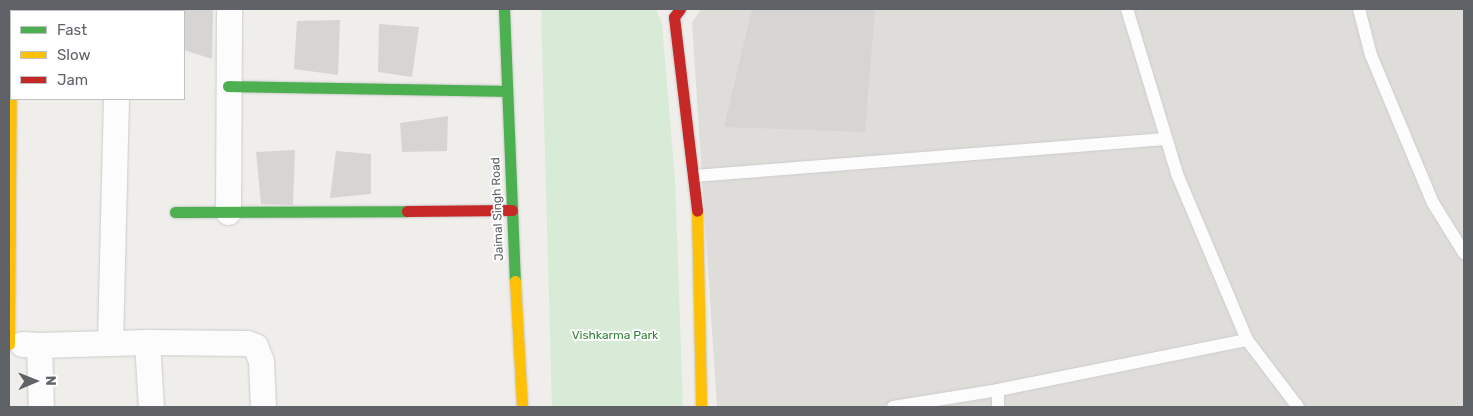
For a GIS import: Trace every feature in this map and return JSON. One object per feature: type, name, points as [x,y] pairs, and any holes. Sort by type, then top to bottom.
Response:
[{"type":"street","points":[[228,212],[229,9]]},
{"type":"street","name":"Jaimal Singh Road","points":[[504,9],[522,407]]},
{"type":"street","points":[[675,12],[697,198],[701,407]]},
{"type":"street","points":[[228,86],[507,91]]},
{"type":"street","points":[[11,100],[9,344],[226,342],[255,346],[261,361],[263,407]]},
{"type":"street","points":[[110,342],[116,100]]},
{"type":"street","points":[[175,212],[512,210]]},
{"type":"street","points":[[147,342],[151,407]]},
{"type":"street","points":[[39,345],[41,407]]},
{"type":"lane","points":[[1127,9],[1177,174],[1247,340],[1298,407]]},
{"type":"lane","points":[[1359,9],[1372,55],[1433,203],[1464,253]]},
{"type":"lane","points":[[694,176],[1166,139]]},
{"type":"lane","points":[[893,407],[998,390],[1247,340]]},
{"type":"lane","points":[[998,390],[998,407]]},
{"type":"shaded area","points":[[701,9],[1464,9],[1464,407],[717,407],[692,23]]},
{"type":"green space","name":"Vishkarma Park","points":[[541,9],[656,9],[662,24],[675,180],[683,407],[552,407]]},
{"type":"building","points":[[132,9],[163,9],[163,10]]},
{"type":"building","points":[[213,9],[212,59],[185,50],[185,10],[174,10]]},
{"type":"building","points":[[752,9],[875,9],[865,132],[724,127]]},
{"type":"building","points":[[340,20],[338,75],[294,69],[297,21]]},
{"type":"building","points":[[379,24],[419,27],[412,77],[378,72]]},
{"type":"building","points":[[448,116],[447,151],[402,152],[400,123]]},
{"type":"building","points":[[295,150],[293,205],[261,204],[256,152]]},
{"type":"building","points":[[336,151],[371,154],[371,194],[330,198]]},
{"type":"traffic: fast","points":[[504,9],[515,281]]},
{"type":"traffic: fast","points":[[228,86],[507,91]]},
{"type":"traffic: fast","points":[[175,212],[407,211]]},
{"type":"traffic: slow","points":[[9,344],[11,100]]},
{"type":"traffic: slow","points":[[697,211],[701,407]]},
{"type":"traffic: slow","points":[[515,281],[522,407]]},
{"type":"traffic: jam","points":[[680,9],[674,17],[697,211]]},
{"type":"traffic: jam","points":[[407,211],[512,210]]}]
